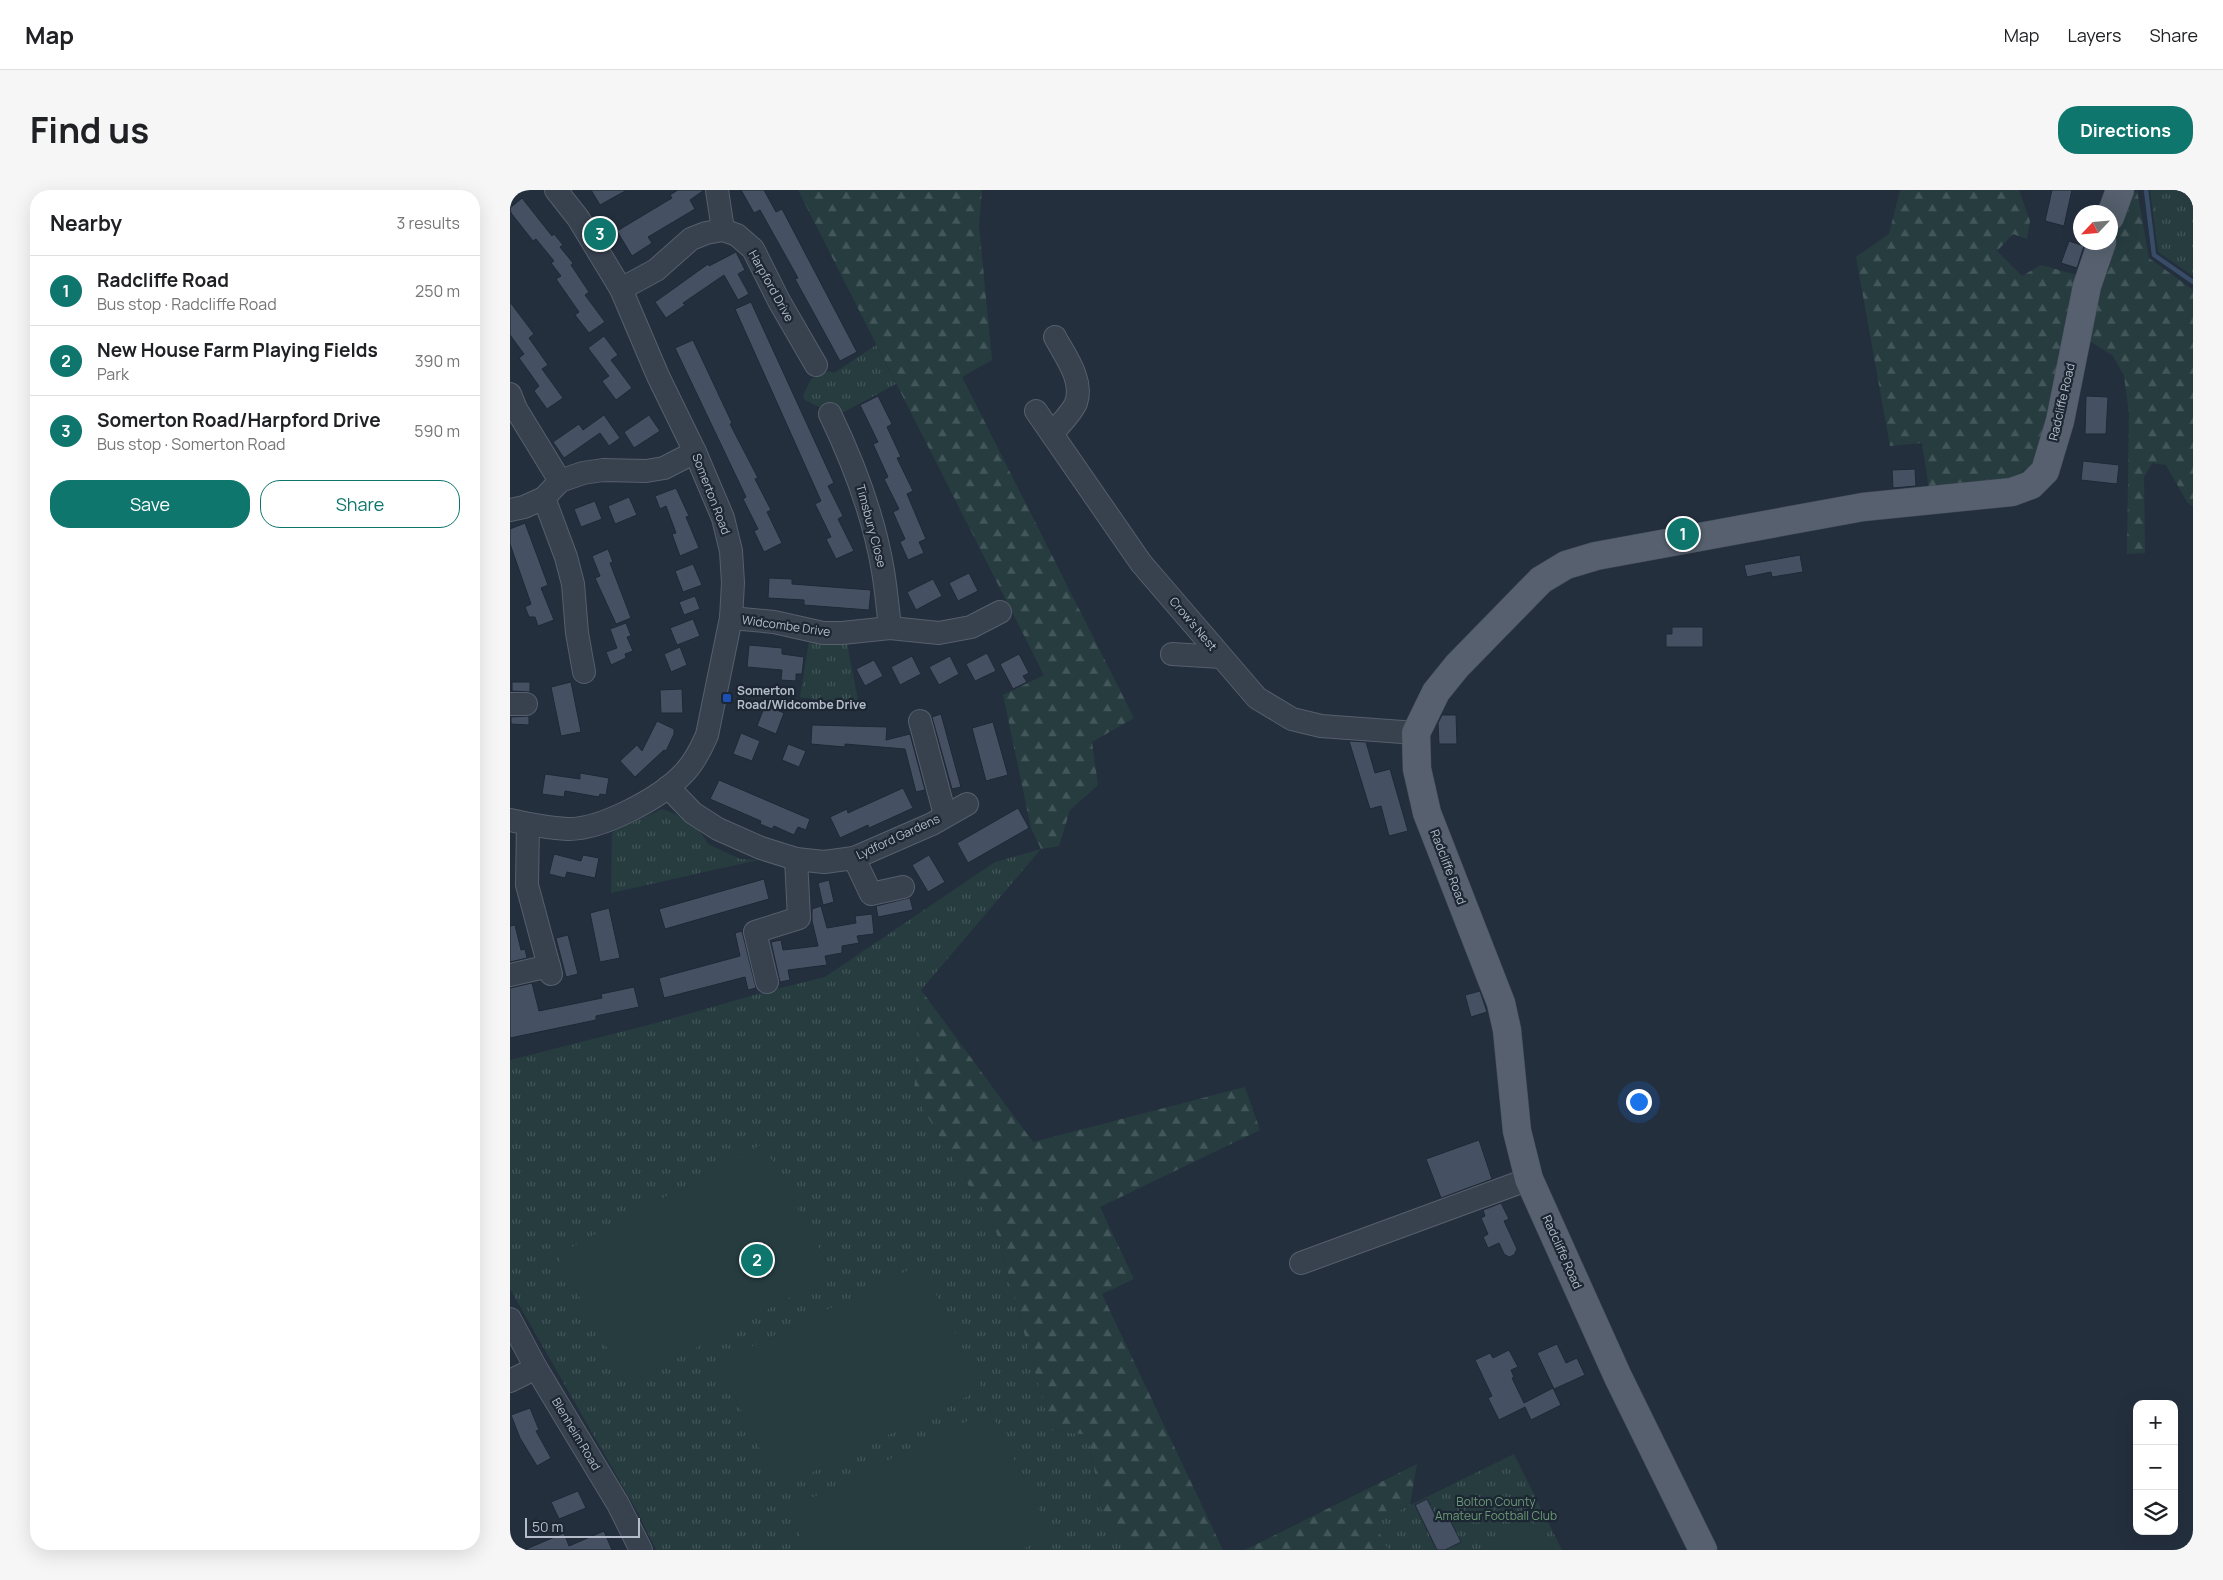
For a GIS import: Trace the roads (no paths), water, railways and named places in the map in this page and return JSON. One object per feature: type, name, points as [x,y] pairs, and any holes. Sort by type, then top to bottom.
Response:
[{"type":"main road","points":[[2114,205],[2120,190]]},
{"type":"main road","name":"Radcliffe Road","points":[[1703,1550],[1618,1377],[1529,1179],[1517,1131],[1507,1030],[1501,1003],[1426,813],[1417,769],[1416,734],[1436,692],[1457,666],[1540,580],[1566,565],[1596,556],[1863,507],[2012,492],[2031,485],[2045,471],[2059,423],[2087,286],[2099,250]]},
{"type":"street","name":"Somerton Road","points":[[510,975],[550,970],[523,893],[519,822],[568,829],[595,824],[640,804],[668,787],[691,765],[707,735],[732,618],[733,583],[731,550],[723,518],[695,452],[658,376],[621,289],[578,218],[556,190]]},
{"type":"street","points":[[621,289],[656,270],[691,239],[706,233],[723,230],[717,190]]},
{"type":"street","name":"Harpford Drive","points":[[723,230],[737,235],[753,250],[807,359]]},
{"type":"street","points":[[1052,434],[1076,403],[1078,391],[1076,378],[1055,337]]},
{"type":"street","points":[[510,394],[516,409],[560,481]]},
{"type":"street","name":"Crow's Nest","points":[[1036,411],[1141,563],[1256,698],[1292,719],[1321,726],[1416,734]]},
{"type":"street","name":"Timsbury Close","points":[[839,422],[862,489],[875,535],[883,570],[890,628]]},
{"type":"street","points":[[510,510],[524,507],[544,498],[560,481],[583,473],[603,470],[646,471],[664,468],[695,452]]},
{"type":"street","points":[[544,498],[566,557],[583,621],[584,672]]},
{"type":"street","name":"Widcombe Drive","points":[[732,618],[774,622],[823,633],[890,628],[939,633],[994,621]]},
{"type":"street","points":[[1186,661],[1222,657]]},
{"type":"street","points":[[920,721],[945,815]]},
{"type":"street","name":"Lydford Gardens","points":[[668,787],[693,813],[718,829],[761,848],[796,860],[824,862],[854,858],[932,824],[967,804]]},
{"type":"street","points":[[854,858],[871,894],[903,887]]},
{"type":"street","points":[[767,982],[755,932],[799,918],[796,860]]},
{"type":"street","points":[[1301,1263],[1529,1179]]},
{"type":"street","name":"Blenheim Road","points":[[510,1319],[536,1368],[618,1504],[641,1550]]},
{"type":"street","points":[[510,1381],[536,1368]]},
{"type":"waterway","points":[[2146,190],[2154,255],[2193,282]]},
{"type":"place","name":"Somerton Road/Harpford Drive","points":[[600,234]]},
{"type":"place","name":"Radcliffe Road","points":[[1683,534]]},
{"type":"place","name":"Somerton Road/Widcombe Drive","points":[[727,698]]},
{"type":"place","name":"New House Farm Playing Fields","points":[[757,1260]]},
{"type":"park label","name":"Bolton County Amateur Football Club","points":[[1496,1509]]}]
